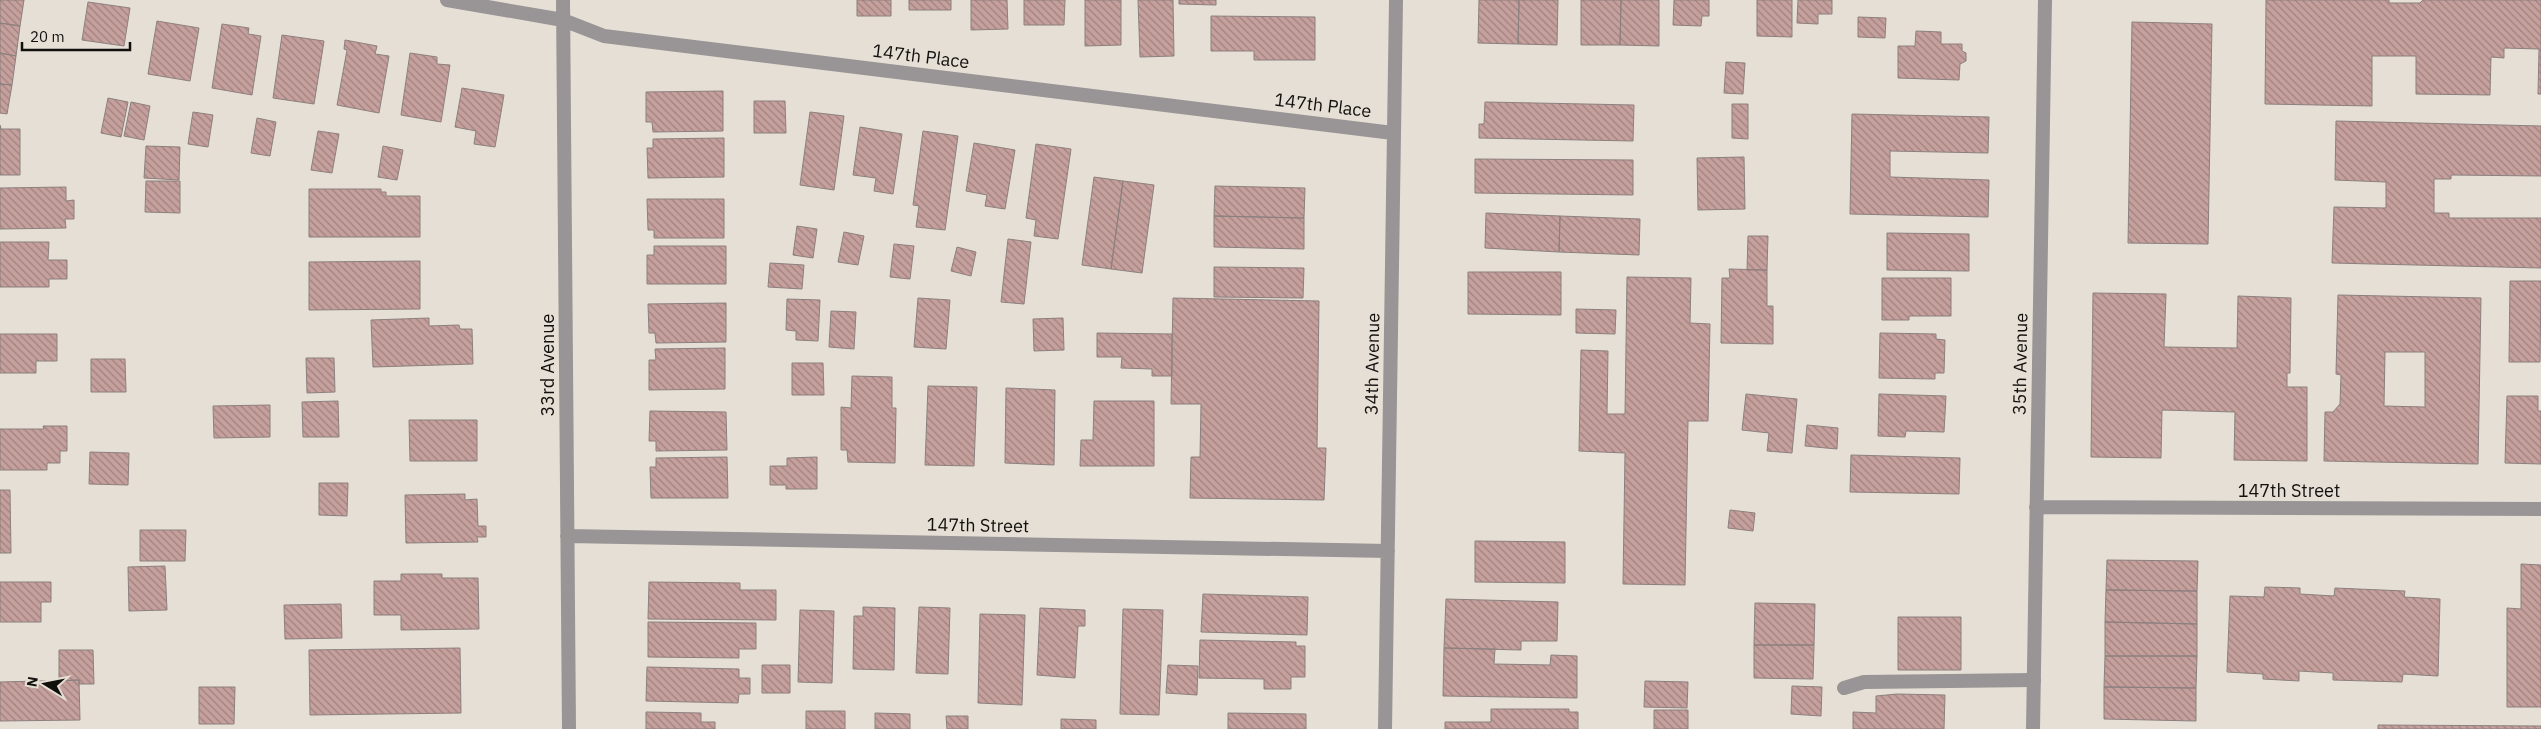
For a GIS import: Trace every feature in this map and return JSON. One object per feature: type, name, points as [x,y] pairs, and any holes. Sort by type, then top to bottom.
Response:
[{"type":"street","name":"147th Place","points":[[447,0],[564,20],[604,36],[1393,133]]},
{"type":"street","name":"33rd Avenue","points":[[563,0],[569,729]]},
{"type":"street","name":"34th Avenue","points":[[1385,729],[1396,0]]},
{"type":"street","name":"35th Avenue","points":[[2033,729],[2045,0]]},
{"type":"street","name":"147th Street","points":[[2036,507],[2541,509]]},
{"type":"street","name":"147th Street","points":[[567,536],[1388,551]]},
{"type":"street","points":[[1844,688],[1864,682],[2034,680]]},
{"type":"building","points":[[0,0],[24,0],[20,26],[0,23]]},
{"type":"building","points":[[857,0],[891,0],[891,16],[857,16]]},
{"type":"building","points":[[909,0],[951,0],[951,10],[909,10]]},
{"type":"building","points":[[971,0],[1007,0],[1008,29],[971,30]]},
{"type":"building","points":[[1024,0],[1065,0],[1064,25],[1024,25]]},
{"type":"building","points":[[1085,0],[1121,0],[1121,45],[1085,46]]},
{"type":"building","points":[[1138,0],[1173,0],[1174,56],[1140,57]]},
{"type":"building","points":[[1179,0],[1216,0],[1216,5],[1179,4]]},
{"type":"building","points":[[1479,0],[1519,0],[1518,44],[1478,43]]},
{"type":"building","points":[[1519,0],[1558,0],[1557,45],[1518,44]]},
{"type":"building","points":[[1581,0],[1621,0],[1620,45],[1581,45]]},
{"type":"building","points":[[1621,0],[1659,0],[1659,46],[1620,45]]},
{"type":"building","points":[[1674,0],[1709,0],[1709,16],[1702,16],[1701,26],[1673,25]]},
{"type":"building","points":[[1757,0],[1792,0],[1792,37],[1757,36]]},
{"type":"building","points":[[1798,0],[1832,0],[1832,14],[1818,14],[1818,24],[1797,23]]},
{"type":"building","points":[[2266,0],[2389,0],[2389,3],[2420,3],[2423,0],[2541,0],[2541,94],[2538,94],[2539,49],[2504,48],[2504,58],[2491,57],[2490,95],[2416,94],[2416,56],[2372,56],[2372,106],[2265,104]]},
{"type":"building","points":[[88,2],[130,8],[124,46],[82,40]]},
{"type":"building","points":[[1211,16],[1315,17],[1315,60],[1254,60],[1254,51],[1211,51]]},
{"type":"building","points":[[1858,17],[1886,18],[1885,38],[1858,37]]},
{"type":"building","points":[[157,21],[199,28],[190,81],[148,74]]},
{"type":"building","points":[[2132,22],[2212,24],[2208,244],[2128,243]]},
{"type":"building","points":[[0,23],[20,26],[16,56],[0,53]]},
{"type":"building","points":[[222,24],[249,28],[248,34],[261,36],[252,95],[212,88]]},
{"type":"building","points":[[1916,31],[1941,32],[1941,44],[1962,44],[1962,51],[1966,53],[1966,61],[1960,64],[1959,80],[1898,78],[1898,46],[1915,46]]},
{"type":"building","points":[[282,35],[324,41],[314,104],[273,98]]},
{"type":"building","points":[[345,40],[377,46],[375,54],[389,56],[379,113],[337,105],[347,50],[344,49]]},
{"type":"building","points":[[0,53],[16,56],[12,85],[0,84]]},
{"type":"building","points":[[410,53],[437,57],[437,64],[450,65],[441,122],[401,115]]},
{"type":"building","points":[[1726,62],[1745,63],[1743,94],[1724,93]]},
{"type":"building","points":[[0,84],[12,85],[7,114],[0,113]]},
{"type":"building","points":[[462,88],[504,95],[495,147],[474,144],[476,131],[455,127]]},
{"type":"building","points":[[723,91],[723,131],[653,132],[652,122],[646,122],[646,92]]},
{"type":"building","points":[[108,98],[128,102],[121,137],[101,133]]},
{"type":"building","points":[[754,101],[785,101],[786,133],[754,133]]},
{"type":"building","points":[[131,102],[150,106],[144,140],[124,136]]},
{"type":"building","points":[[1485,102],[1634,105],[1633,141],[1479,138],[1479,124],[1484,124]]},
{"type":"building","points":[[1732,104],[1748,104],[1748,139],[1732,138]]},
{"type":"building","points":[[193,112],[213,115],[208,147],[188,144]]},
{"type":"building","points":[[810,112],[844,116],[834,190],[800,185]]},
{"type":"building","points":[[1852,114],[1989,117],[1988,153],[1890,151],[1890,177],[1989,180],[1988,217],[1850,214]]},
{"type":"building","points":[[257,118],[276,122],[270,156],[251,153]]},
{"type":"building","points":[[2336,121],[2541,126],[2541,176],[2451,175],[2451,179],[2434,179],[2434,213],[2449,213],[2449,218],[2541,218],[2541,268],[2332,263],[2334,207],[2386,208],[2386,182],[2335,180]]},
{"type":"building","points":[[0,125],[1,129],[20,129],[20,175],[0,175]]},
{"type":"building","points":[[860,127],[902,134],[893,194],[874,191],[876,178],[853,175]]},
{"type":"building","points":[[318,131],[339,134],[332,173],[311,170]]},
{"type":"building","points":[[923,131],[958,136],[945,230],[916,227],[919,206],[913,205]]},
{"type":"building","points":[[724,138],[724,177],[648,178],[647,148],[653,148],[653,139]]},
{"type":"building","points":[[974,143],[1015,150],[1005,209],[985,206],[987,195],[966,191]]},
{"type":"building","points":[[1036,144],[1071,149],[1058,239],[1034,236],[1036,220],[1026,218]]},
{"type":"building","points":[[146,146],[180,147],[179,180],[144,178]]},
{"type":"building","points":[[383,146],[403,150],[397,180],[378,177]]},
{"type":"building","points":[[1744,157],[1745,209],[1698,210],[1697,158]]},
{"type":"building","points":[[1475,159],[1633,160],[1633,195],[1475,193]]},
{"type":"building","points":[[1094,177],[1123,181],[1111,269],[1082,265]]},
{"type":"building","points":[[146,181],[180,181],[180,213],[145,212]]},
{"type":"building","points":[[1123,181],[1154,185],[1142,273],[1111,269]]},
{"type":"building","points":[[1215,186],[1305,188],[1304,218],[1214,216]]},
{"type":"building","points":[[66,187],[66,201],[74,200],[74,219],[65,219],[66,228],[0,229],[0,188]]},
{"type":"building","points":[[309,189],[381,189],[381,192],[386,192],[386,196],[420,196],[420,237],[309,237]]},
{"type":"building","points":[[647,199],[724,199],[724,238],[654,238],[654,230],[648,230]]},
{"type":"building","points":[[1486,213],[1560,216],[1559,252],[1485,248]]},
{"type":"building","points":[[1214,216],[1304,218],[1304,249],[1214,247]]},
{"type":"building","points":[[1560,216],[1640,219],[1639,255],[1559,252]]},
{"type":"building","points":[[797,226],[817,229],[813,258],[793,255]]},
{"type":"building","points":[[844,232],[864,236],[858,265],[838,262]]},
{"type":"building","points":[[1887,233],[1969,234],[1969,271],[1887,270]]},
{"type":"building","points":[[1748,236],[1768,236],[1767,270],[1747,270]]},
{"type":"building","points":[[1008,239],[1031,242],[1024,304],[1001,302]]},
{"type":"building","points":[[0,242],[49,242],[48,260],[67,260],[67,279],[49,279],[49,287],[0,287]]},
{"type":"building","points":[[894,244],[914,246],[910,279],[890,277]]},
{"type":"building","points":[[654,246],[726,246],[726,284],[647,284],[647,255],[654,255]]},
{"type":"building","points":[[957,247],[976,252],[971,276],[951,271]]},
{"type":"building","points":[[420,261],[420,309],[309,310],[309,262]]},
{"type":"building","points":[[770,263],[804,265],[802,289],[768,287]]},
{"type":"building","points":[[1214,267],[1304,268],[1303,298],[1214,297]]},
{"type":"building","points":[[1729,269],[1767,270],[1767,306],[1773,306],[1773,344],[1721,343],[1722,278],[1730,278]]},
{"type":"building","points":[[1468,272],[1561,272],[1561,315],[1468,314]]},
{"type":"building","points":[[1627,277],[1691,278],[1690,323],[1710,324],[1708,421],[1688,421],[1685,585],[1623,584],[1625,453],[1579,451],[1581,350],[1608,351],[1607,414],[1625,414]]},
{"type":"building","points":[[1882,278],[1951,278],[1951,316],[1909,316],[1909,320],[1882,320]]},
{"type":"building","points":[[2510,281],[2541,281],[2540,362],[2509,362]]},
{"type":"building","points":[[2093,293],[2166,294],[2164,347],[2237,348],[2238,296],[2291,298],[2290,373],[2287,373],[2287,387],[2307,387],[2307,461],[2234,460],[2235,412],[2162,410],[2161,458],[2091,457]]},
{"type":"building","points":[[2338,295],[2481,298],[2478,464],[2324,461],[2325,412],[2333,412],[2340,404],[2341,375],[2336,374]],"holes":[[[2385,352],[2425,352],[2425,407],[2384,406]]]},
{"type":"building","points":[[918,298],[950,300],[946,349],[914,347]]},
{"type":"building","points":[[1173,298],[1319,301],[1317,448],[1326,448],[1324,500],[1190,498],[1191,457],[1200,457],[1201,404],[1171,404]]},
{"type":"building","points":[[787,299],[820,300],[818,341],[796,340],[796,331],[786,330]]},
{"type":"building","points":[[726,303],[726,342],[656,343],[655,333],[649,333],[648,304]]},
{"type":"building","points":[[1576,309],[1616,310],[1615,334],[1576,333]]},
{"type":"building","points":[[831,311],[856,312],[854,349],[829,347]]},
{"type":"building","points":[[429,318],[429,326],[459,325],[460,329],[472,329],[473,364],[373,367],[371,320]]},
{"type":"building","points":[[1063,318],[1064,350],[1034,351],[1033,319]]},
{"type":"building","points":[[1097,333],[1172,334],[1172,376],[1152,376],[1152,369],[1121,368],[1122,357],[1097,357]]},
{"type":"building","points":[[1880,333],[1936,334],[1936,339],[1945,340],[1944,373],[1935,373],[1935,379],[1879,378]]},
{"type":"building","points":[[0,334],[57,334],[57,361],[36,361],[36,373],[0,373]]},
{"type":"building","points":[[725,348],[725,389],[649,390],[649,360],[656,360],[655,349]]},
{"type":"building","points":[[306,358],[334,358],[335,392],[307,393]]},
{"type":"building","points":[[91,359],[125,359],[126,392],[91,392]]},
{"type":"building","points":[[792,363],[823,363],[824,395],[792,395]]},
{"type":"building","points":[[852,376],[892,377],[892,408],[896,408],[895,463],[848,462],[847,450],[841,450],[841,407],[851,408]]},
{"type":"building","points":[[928,386],[977,387],[974,466],[925,465]]},
{"type":"building","points":[[1006,388],[1055,390],[1054,465],[1005,463]]},
{"type":"building","points":[[1746,394],[1797,399],[1792,453],[1767,451],[1769,433],[1742,430]]},
{"type":"building","points":[[1879,394],[1946,396],[1944,432],[1906,431],[1905,437],[1878,436]]},
{"type":"building","points":[[2507,396],[2538,396],[2538,411],[2541,411],[2541,464],[2505,463]]},
{"type":"building","points":[[338,401],[339,437],[303,437],[302,402]]},
{"type":"building","points":[[1094,401],[1154,401],[1154,466],[1080,466],[1081,440],[1093,440]]},
{"type":"building","points":[[270,405],[270,437],[214,438],[213,406]]},
{"type":"building","points":[[650,411],[726,412],[727,450],[656,451],[656,441],[649,441]]},
{"type":"building","points":[[409,420],[477,420],[477,461],[410,461]]},
{"type":"building","points":[[1807,425],[1838,428],[1837,449],[1805,446]]},
{"type":"building","points":[[43,426],[67,426],[67,451],[60,451],[60,463],[47,463],[47,470],[0,470],[0,429],[44,429]]},
{"type":"building","points":[[90,452],[129,453],[128,485],[89,484]]},
{"type":"building","points":[[1851,455],[1960,458],[1959,494],[1850,492]]},
{"type":"building","points":[[727,457],[728,498],[651,498],[650,467],[656,467],[656,458]]},
{"type":"building","points":[[817,457],[817,489],[786,489],[786,485],[770,485],[770,466],[787,466],[787,458]]},
{"type":"building","points":[[319,483],[348,483],[347,516],[319,515]]},
{"type":"building","points":[[0,490],[10,490],[11,553],[0,553]]},
{"type":"building","points":[[465,494],[465,500],[477,499],[478,526],[486,526],[486,537],[477,537],[478,542],[406,543],[405,495]]},
{"type":"building","points":[[1730,510],[1755,513],[1753,531],[1728,528]]},
{"type":"building","points":[[140,530],[186,530],[185,561],[140,561]]},
{"type":"building","points":[[1475,541],[1565,542],[1565,583],[1475,582]]},
{"type":"building","points":[[2107,560],[2198,561],[2197,591],[2106,590]]},
{"type":"building","points":[[2521,564],[2541,565],[2541,707],[2507,707],[2507,608],[2521,609]]},
{"type":"building","points":[[165,566],[167,610],[129,611],[128,567]]},
{"type":"building","points":[[401,574],[442,574],[442,578],[478,578],[479,629],[401,630],[401,615],[374,615],[374,581],[401,581]]},
{"type":"building","points":[[0,582],[51,582],[51,602],[41,602],[41,622],[0,622]]},
{"type":"building","points":[[649,582],[740,583],[740,590],[776,590],[776,620],[648,619]]},
{"type":"building","points":[[2265,587],[2300,588],[2300,594],[2334,596],[2335,588],[2405,591],[2404,597],[2440,599],[2438,676],[2403,674],[2402,682],[2333,680],[2333,673],[2299,671],[2299,681],[2263,679],[2263,674],[2227,672],[2230,596],[2264,597]]},
{"type":"building","points":[[2106,590],[2197,591],[2197,624],[2105,622]]},
{"type":"building","points":[[1203,594],[1308,597],[1307,635],[1201,632]]},
{"type":"building","points":[[1446,599],[1558,602],[1557,641],[1521,641],[1521,650],[1444,648]]},
{"type":"building","points":[[1755,603],[1815,604],[1814,645],[1754,645]]},
{"type":"building","points":[[341,604],[342,638],[285,639],[284,605]]},
{"type":"building","points":[[863,607],[895,608],[894,670],[853,669],[854,616],[863,616]]},
{"type":"building","points":[[919,607],[950,608],[948,674],[916,673]]},
{"type":"building","points":[[1040,608],[1085,610],[1085,626],[1078,626],[1075,678],[1037,675]]},
{"type":"building","points":[[1123,609],[1163,610],[1159,715],[1120,714]]},
{"type":"building","points":[[800,610],[834,611],[832,683],[798,682]]},
{"type":"building","points":[[980,614],[1025,615],[1022,705],[978,703]]},
{"type":"building","points":[[1898,617],[1961,617],[1961,670],[1898,670]]},
{"type":"building","points":[[648,622],[756,623],[756,649],[739,649],[739,658],[648,657]]},
{"type":"building","points":[[2105,622],[2197,624],[2197,656],[2105,656]]},
{"type":"building","points":[[1200,640],[1296,642],[1296,646],[1305,646],[1305,677],[1291,677],[1291,689],[1264,689],[1264,679],[1199,678]]},
{"type":"building","points":[[1754,645],[1814,645],[1813,679],[1754,678]]},
{"type":"building","points":[[460,648],[461,713],[310,715],[309,650]]},
{"type":"building","points":[[1444,648],[1495,649],[1494,664],[1550,665],[1551,655],[1577,656],[1577,698],[1443,696]]},
{"type":"building","points":[[59,650],[93,650],[94,684],[79,684],[79,680],[59,681]]},
{"type":"building","points":[[2105,656],[2197,656],[2196,688],[2104,687]]},
{"type":"building","points":[[762,665],[790,665],[790,693],[762,693]]},
{"type":"building","points":[[1168,665],[1198,666],[1197,695],[1166,693]]},
{"type":"building","points":[[647,667],[739,669],[739,678],[750,678],[750,694],[739,694],[738,703],[646,701]]},
{"type":"building","points":[[79,680],[80,720],[0,721],[0,682]]},
{"type":"building","points":[[1645,681],[1688,682],[1687,708],[1644,707]]},
{"type":"building","points":[[1792,686],[1822,687],[1821,716],[1791,714]]},
{"type":"building","points":[[199,687],[235,687],[234,724],[199,724]]},
{"type":"building","points":[[2104,687],[2196,688],[2196,721],[2104,719]]},
{"type":"building","points":[[1897,694],[1945,695],[1944,729],[1853,729],[1853,712],[1876,713],[1876,696]]},
{"type":"building","points":[[1491,709],[1569,709],[1569,712],[1578,712],[1578,729],[1445,729],[1445,722],[1491,722]]},
{"type":"building","points":[[1654,710],[1688,710],[1688,729],[1654,729]]},
{"type":"building","points":[[806,711],[845,711],[845,729],[806,729]]},
{"type":"building","points":[[646,712],[701,713],[701,722],[715,722],[715,729],[646,729]]},
{"type":"building","points":[[875,713],[910,714],[910,729],[875,729]]},
{"type":"building","points":[[1228,713],[1306,714],[1306,729],[1228,729]]},
{"type":"building","points":[[946,716],[968,716],[968,729],[947,729]]},
{"type":"building","points":[[1061,719],[1096,720],[1096,729],[1061,729]]},
{"type":"building","points":[[2378,725],[2541,726],[2541,729],[2378,729]]}]
